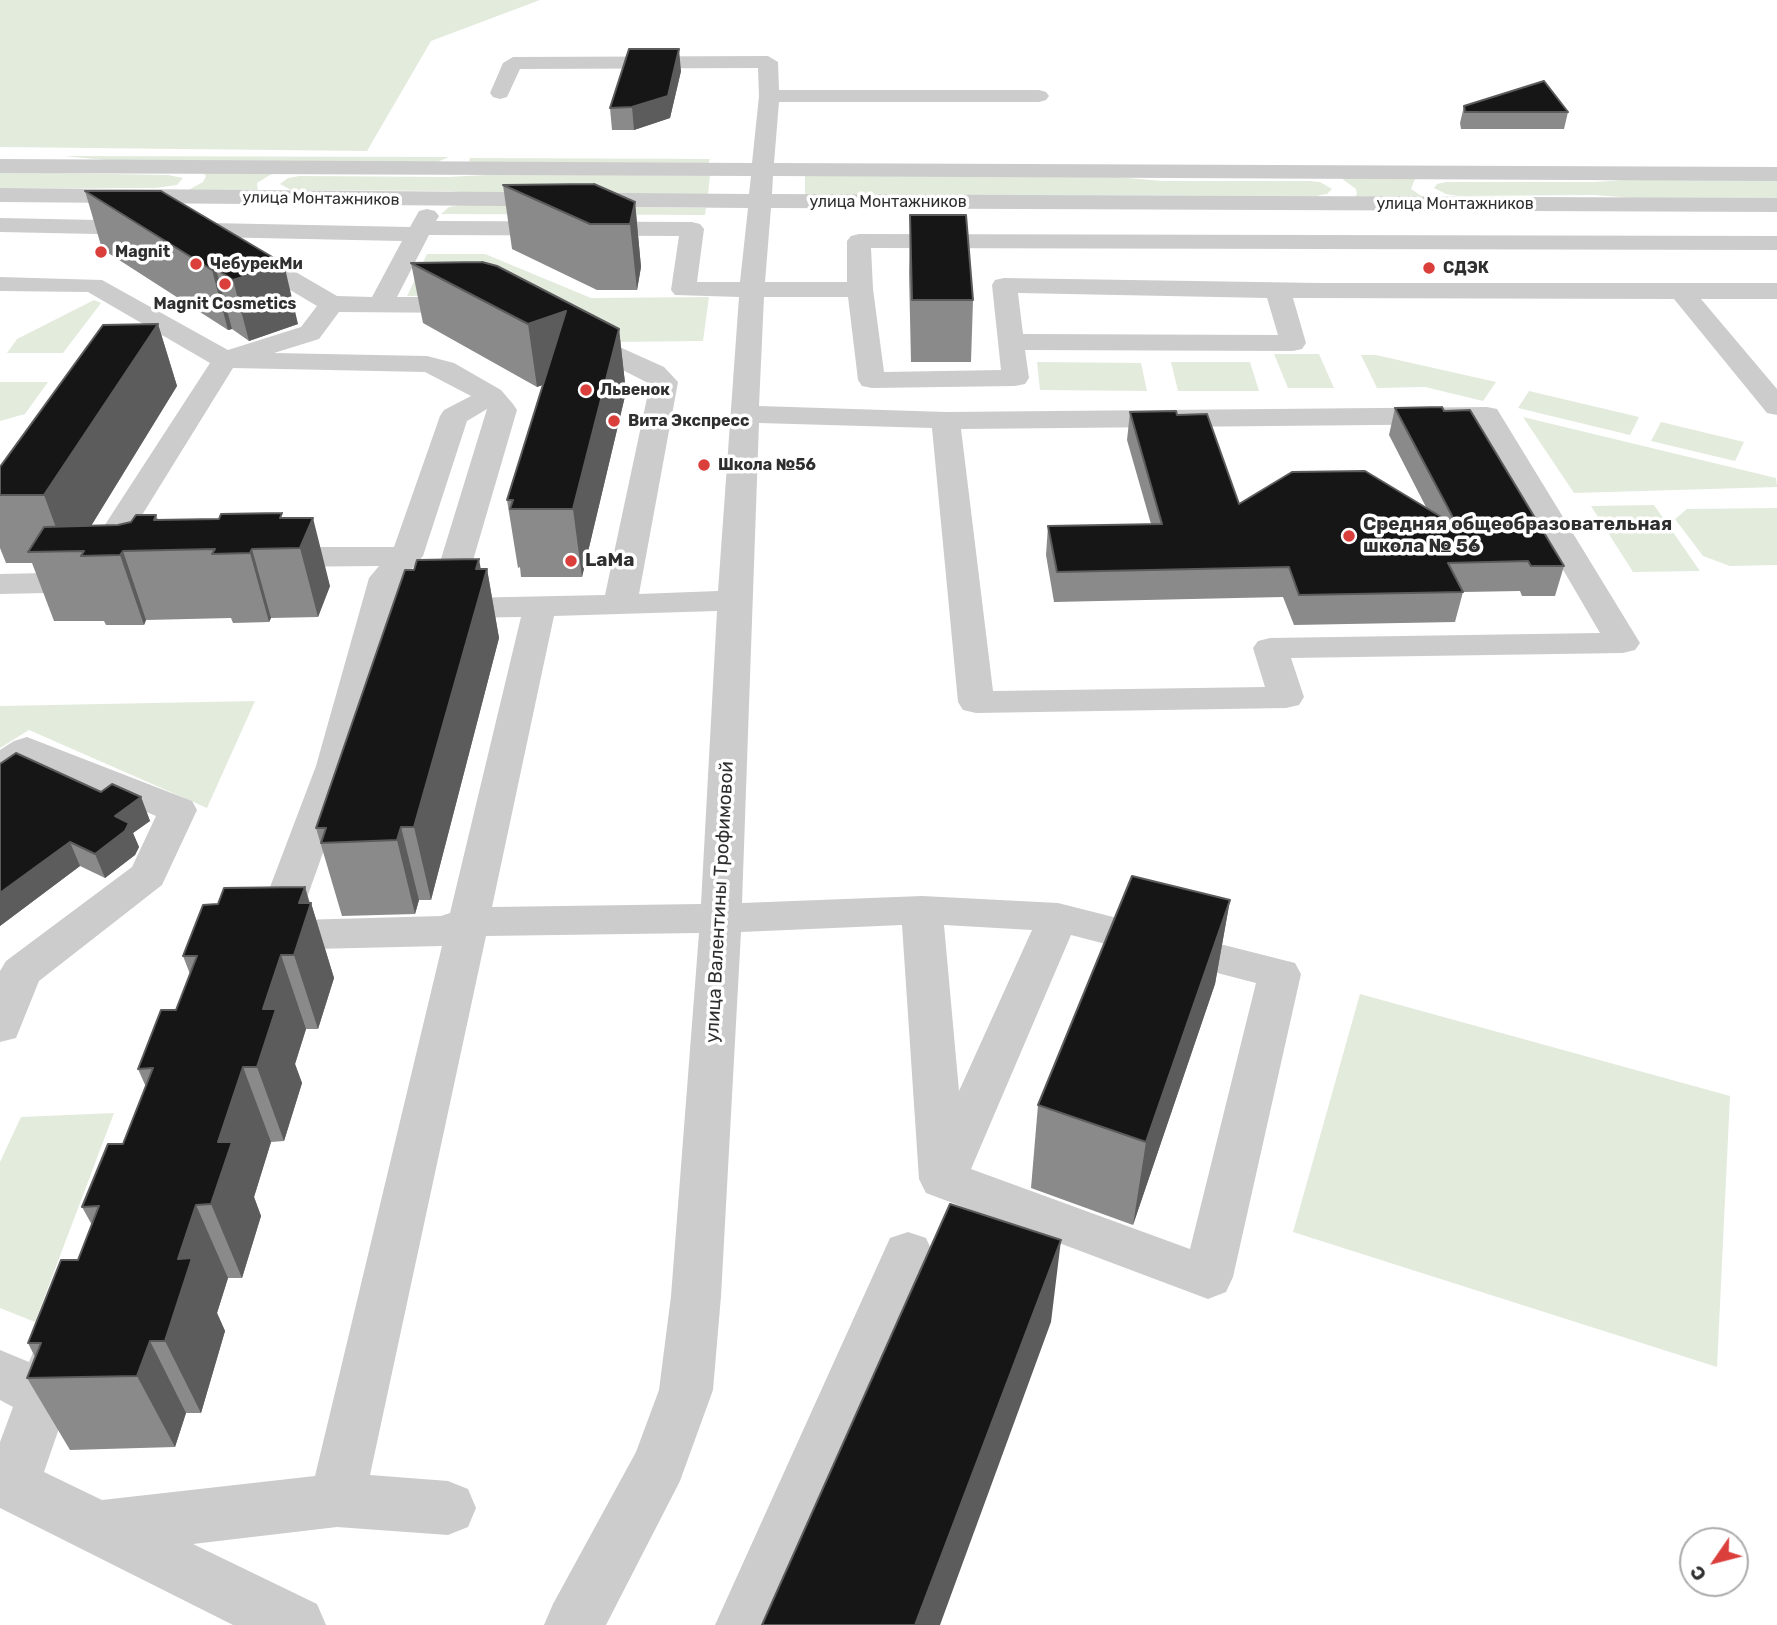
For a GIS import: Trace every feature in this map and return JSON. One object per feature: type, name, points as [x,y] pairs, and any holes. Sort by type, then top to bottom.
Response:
[{"type":"street","name":"улица Валентины Трофимовой","points":[[500,93],[513,63],[768,62],[769,96],[752,290],[734,600],[721,917],[696,1296],[685,1390],[660,1463],[574,1625]]},
{"type":"street","points":[[769,96],[1039,96]]},
{"type":"street","points":[[1361,148],[1378,173]]},
{"type":"street","name":"улица Монтажников","points":[[0,166],[439,169],[761,175],[1138,171],[1777,174]]},
{"type":"street","points":[[26,195],[76,191],[160,191],[181,187],[191,180],[191,177],[176,172],[77,170],[33,166]]},
{"type":"street","points":[[404,200],[357,192],[280,190],[272,184],[279,178],[301,173],[393,173],[439,169]]},
{"type":"street","points":[[1138,171],[1203,176],[1314,178],[1337,183],[1345,191],[1324,198],[1240,199],[1193,203]]},
{"type":"street","points":[[1593,174],[1546,178],[1445,179],[1434,180],[1426,187],[1428,191],[1446,198],[1569,199],[1616,205]]},
{"type":"street","name":"улица Монтажников","points":[[0,195],[434,200],[761,175],[1193,203],[1777,205]]},
{"type":"street","points":[[381,304],[434,200]]},
{"type":"street","points":[[0,225],[165,229]]},
{"type":"street","points":[[498,306],[332,304],[200,230],[692,229],[684,290],[860,289]]},
{"type":"street","points":[[1777,243],[859,241],[860,289],[872,380],[1015,378],[1004,285],[1278,291],[1777,291]]},
{"type":"street","points":[[1295,242],[1319,291]]},
{"type":"street","points":[[1619,242],[1777,407]]},
{"type":"street","points":[[0,284],[93,285],[119,316],[225,360],[427,364],[444,369],[491,396],[503,410],[443,607]]},
{"type":"street","points":[[1011,342],[1293,343],[1278,291]]},
{"type":"street","points":[[0,584],[140,569],[100,557],[225,360],[310,333],[332,304]]},
{"type":"street","points":[[548,323],[654,373],[664,382],[620,605]]},
{"type":"street","points":[[272,935],[335,766],[389,581],[454,416],[491,396]]},
{"type":"street","points":[[746,414],[946,421],[1486,415],[1623,643],[1270,648],[1286,697],[976,702],[946,421]]},
{"type":"street","points":[[244,568],[389,581],[443,607],[620,605],[734,600]]},
{"type":"street","points":[[337,1500],[540,606]]},
{"type":"street","points":[[0,767],[27,749],[178,810],[149,875],[21,972],[0,1026]]},
{"type":"street","points":[[222,939],[272,935],[444,931],[468,922],[922,910],[1058,917],[1280,974],[1208,1277],[943,1179]]},
{"type":"street","points":[[922,910],[943,1179]]},
{"type":"street","points":[[943,1179],[1058,917]]},
{"type":"street","points":[[745,1625],[908,1253]]},
{"type":"street","points":[[76,1307],[22,1385],[12,1485],[296,1625]]},
{"type":"street","points":[[100,1528],[337,1500],[448,1508]]},
{"type":"shaded area","points":[[0,0],[540,0],[431,41],[367,151],[0,147]]},
{"type":"shaded area","points":[[63,156],[449,157],[437,162],[117,161]]},
{"type":"shaded area","points":[[470,158],[710,159],[708,164],[476,163],[469,161]]},
{"type":"shaded area","points":[[0,172],[168,175],[183,178],[177,185],[155,188],[0,188]]},
{"type":"shaded area","points":[[202,172],[275,172],[257,183],[258,192],[185,192],[203,182],[206,176]]},
{"type":"shaded area","points":[[505,174],[710,175],[708,195],[498,195],[449,191],[291,190],[280,184],[288,178],[299,176],[448,177]]},
{"type":"shaded area","points":[[805,175],[1104,176],[1163,181],[1310,181],[1320,182],[1332,189],[1327,194],[1316,196],[805,195]]},
{"type":"shaded area","points":[[1341,178],[1415,179],[1411,189],[1426,199],[1353,199],[1357,194],[1356,189]]},
{"type":"shaded area","points":[[1651,178],[1777,180],[1777,201],[1660,200],[1594,195],[1458,196],[1434,188],[1437,184],[1446,182],[1595,182]]},
{"type":"shaded area","points":[[449,207],[706,208],[705,215],[441,214]]},
{"type":"shaded area","points":[[427,254],[485,254],[591,298],[709,297],[703,341],[613,342],[521,296],[407,296]]},
{"type":"shaded area","points":[[94,300],[101,303],[63,353],[7,353],[17,339]]},
{"type":"shaded area","points":[[1274,354],[1319,354],[1334,388],[1288,388]]},
{"type":"shaded area","points":[[1361,355],[1376,355],[1496,382],[1483,401],[1425,387],[1377,388]]},
{"type":"shaded area","points":[[1037,362],[1141,363],[1147,391],[1040,390]]},
{"type":"shaded area","points":[[1171,362],[1250,362],[1259,391],[1178,391]]},
{"type":"shaded area","points":[[0,382],[48,382],[25,414],[0,421]]},
{"type":"shaded area","points":[[1529,391],[1639,417],[1630,435],[1518,408]]},
{"type":"shaded area","points":[[1523,417],[1776,478],[1777,487],[1574,493]]},
{"type":"shaded area","points":[[1661,422],[1744,442],[1735,461],[1651,441]]},
{"type":"shaded area","points":[[1654,505],[1700,571],[1633,572],[1591,506]]},
{"type":"shaded area","points":[[1777,508],[1777,565],[1730,566],[1703,556],[1675,519],[1687,509]]},
{"type":"shaded area","points":[[255,701],[207,808],[29,730],[0,748],[0,706]]},
{"type":"shaded area","points":[[1360,994],[1730,1096],[1717,1367],[1293,1232]]},
{"type":"shaded area","points":[[114,1113],[35,1322],[0,1308],[0,1162],[21,1117]]},
{"type":"building","points":[[629,49],[679,49],[668,96],[632,107],[610,108]]},
{"type":"building","points":[[1544,81],[1568,112],[1465,112],[1464,106]]},
{"type":"building","points":[[594,184],[635,202],[630,224],[590,224],[503,185]]},
{"type":"building","points":[[85,191],[161,191],[284,264],[233,280],[216,269],[212,270]]},
{"type":"building","points":[[910,215],[966,215],[973,300],[912,300]]},
{"type":"building","points":[[482,262],[497,266],[619,329],[573,509],[510,509],[513,500],[507,500],[566,311],[528,324],[411,263]]},
{"type":"building","points":[[158,324],[44,495],[0,495],[0,467],[103,325]]},
{"type":"building","name":"Средняя общеобразовательная школа № 56","points":[[1442,407],[1444,411],[1470,410],[1564,566],[1531,566],[1528,561],[1448,563],[1463,592],[1299,595],[1289,567],[1057,572],[1048,526],[1162,524],[1130,412],[1176,411],[1177,415],[1207,414],[1239,504],[1292,472],[1365,471],[1458,527],[1395,408]]},
{"type":"building","points":[[282,513],[280,518],[313,518],[300,548],[252,549],[250,553],[212,554],[215,549],[123,551],[120,555],[81,556],[84,551],[28,552],[44,527],[118,525],[131,522],[136,515],[156,515],[154,520],[219,519],[221,514]]},
{"type":"building","points":[[479,559],[476,569],[487,569],[414,827],[401,827],[397,840],[321,843],[326,828],[316,828],[405,570],[414,570],[417,560]]},
{"type":"building","points":[[16,753],[101,792],[112,784],[141,797],[115,816],[129,823],[125,831],[95,854],[70,842],[0,893],[0,764]]},
{"type":"building","points":[[1132,876],[1230,900],[1146,1142],[1038,1105]]},
{"type":"building","points":[[305,887],[299,903],[311,903],[294,955],[281,955],[263,1009],[276,1009],[257,1067],[243,1067],[218,1142],[232,1142],[211,1204],[196,1205],[178,1259],[192,1258],[165,1341],[150,1341],[137,1376],[27,1378],[41,1343],[28,1343],[61,1260],[78,1260],[99,1206],[82,1207],[108,1144],[123,1144],[153,1068],[138,1069],[161,1010],[176,1010],[197,956],[183,956],[203,905],[218,904],[224,888]]},
{"type":"building","points":[[950,1204],[1061,1240],[915,1625],[762,1625]]},
{"type":"place","name":"Magnit","points":[[101,252]]},
{"type":"place","name":"ЧебурекМи","points":[[196,264]]},
{"type":"place","name":"СДЭК","points":[[1429,268]]},
{"type":"place","name":"Magnit Cosmetics","points":[[225,284]]},
{"type":"place","name":"Львенок","points":[[586,390]]},
{"type":"place","name":"Вита Экспресс","points":[[614,421]]},
{"type":"place","name":"Школа №56","points":[[704,465]]},
{"type":"place","name":"Средняя общеобразовательная школа № 56","points":[[1349,536]]},
{"type":"place","name":"LaMa","points":[[571,561]]}]
